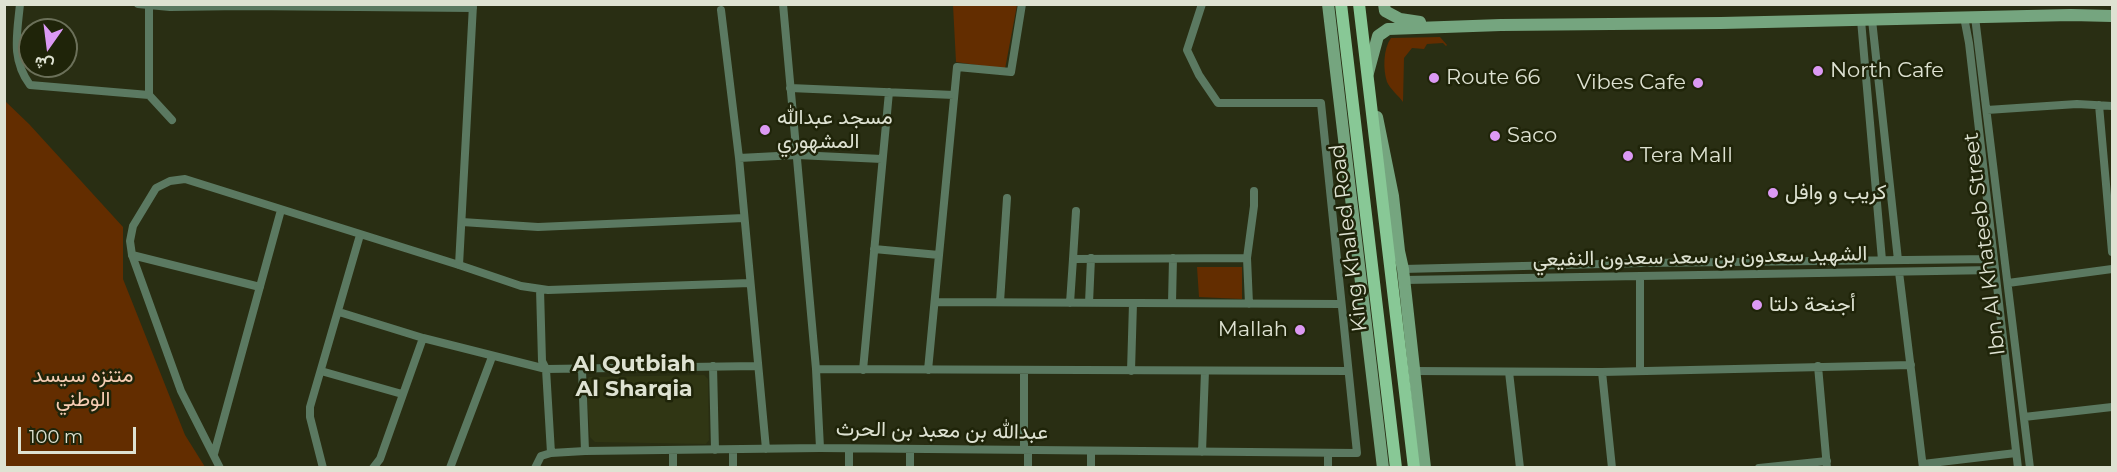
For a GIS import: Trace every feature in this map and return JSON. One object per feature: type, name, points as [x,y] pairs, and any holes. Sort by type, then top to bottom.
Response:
[{"type":"main road","points":[[1328,4],[1383,468]]},
{"type":"main road","name":"King Khaled Road","points":[[1341,4],[1396,468]]},
{"type":"main road","name":"King Khaled Road","points":[[1359,4],[1414,468]]},
{"type":"main road","points":[[1384,4],[1385,11],[1400,19],[1446,26]]},
{"type":"main road","points":[[1425,468],[1404,274],[1393,196],[1368,72],[1378,36],[1388,29],[1446,26],[2112,16]]},
{"type":"street","points":[[20,4],[17,57],[21,72],[30,85],[149,95],[172,120]]},
{"type":"street","points":[[138,4],[170,7],[473,6],[459,265]]},
{"type":"street","points":[[783,4],[816,369],[820,448]]},
{"type":"street","points":[[928,370],[957,67],[1011,72],[1022,4]]},
{"type":"street","points":[[816,369],[1348,371],[1321,103],[1218,103],[1199,75],[1187,50],[1202,4]]},
{"type":"street","points":[[149,5],[149,95]]},
{"type":"street","points":[[721,10],[739,158],[766,449]]},
{"type":"street","name":"Ibn Al Khateeb Street","points":[[1969,17],[1987,110],[2030,468]]},
{"type":"street","name":"Ibn Al Khateeb Street","points":[[1969,17],[1969,43],[2018,468]]},
{"type":"street","points":[[1866,20],[1898,260]]},
{"type":"street","points":[[1866,20],[1882,260]]},
{"type":"street","points":[[790,87],[954,95]]},
{"type":"street","points":[[863,370],[889,92]]},
{"type":"street","points":[[1987,110],[2078,104],[2112,105]]},
{"type":"street","points":[[2098,105],[2110,193],[2112,252]]},
{"type":"street","points":[[739,158],[796,155],[882,159]]},
{"type":"street","points":[[220,468],[181,391],[132,255],[130,241],[133,226],[156,188],[170,181],[184,180],[521,286],[540,289],[750,284]]},
{"type":"street","points":[[1249,304],[1247,258],[1254,191]]},
{"type":"street","points":[[1000,302],[1007,198]]},
{"type":"street","points":[[214,454],[281,210]]},
{"type":"street","points":[[1070,303],[1076,211]]},
{"type":"street","points":[[462,222],[538,227],[744,218]]},
{"type":"street","points":[[323,468],[310,417],[310,407],[360,235]]},
{"type":"street","points":[[874,249],[939,255]]},
{"type":"street","points":[[132,255],[260,287]]},
{"type":"street","points":[[1089,303],[1091,258]]},
{"type":"street","points":[[1172,303],[1173,258]]},
{"type":"street","points":[[1073,260],[1247,258]]},
{"type":"street","name":"الشهيد سعدون بن سعد سعدون النفيعي","points":[[1404,274],[1643,263],[1993,259]]},
{"type":"street","points":[[2008,283],[2112,269]]},
{"type":"street","name":"الشهيد سعدون بن سعد سعدون النفيعي","points":[[1404,274],[1640,276],[1995,270]]},
{"type":"street","points":[[1899,272],[1923,466],[2016,453]]},
{"type":"street","points":[[1640,276],[1640,371]]},
{"type":"street","points":[[535,468],[541,456],[550,453],[546,369],[542,361],[540,289]]},
{"type":"street","points":[[934,302],[1340,304]]},
{"type":"street","points":[[1131,371],[1133,303]]},
{"type":"street","points":[[339,312],[423,339],[546,369],[758,366]]},
{"type":"street","points":[[373,468],[380,459],[423,339]]},
{"type":"street","points":[[450,468],[492,357]]},
{"type":"street","points":[[1414,371],[1602,372],[1911,365]]},
{"type":"street","points":[[713,366],[715,450]]},
{"type":"street","points":[[1760,468],[1827,464],[1818,366]]},
{"type":"street","points":[[582,370],[585,451]]},
{"type":"street","points":[[1024,370],[1028,468]]},
{"type":"street","points":[[321,371],[402,394]]},
{"type":"street","points":[[1202,452],[1205,371]]},
{"type":"street","name":"عبدالله بن معبد بن الحرث","points":[[550,453],[820,448],[1357,453],[1348,371]]},
{"type":"street","points":[[1509,372],[1520,468]]},
{"type":"street","points":[[1602,372],[1612,468]]},
{"type":"street","points":[[2024,417],[2112,407]]},
{"type":"street","points":[[849,449],[849,468]]},
{"type":"street","points":[[910,449],[910,468]]},
{"type":"street","points":[[673,450],[673,468]]},
{"type":"street","points":[[733,450],[733,468]]},
{"type":"street","points":[[1091,451],[1091,468]]},
{"type":"street","points":[[1328,453],[1328,468]]},
{"type":"shaded area","points":[[704,375],[708,379],[709,440],[706,444],[595,442],[590,437],[586,381],[589,377]]},
{"type":"green space","points":[[953,5],[1017,5],[1005,69],[956,62]]},
{"type":"green space","points":[[1440,37],[1446,46],[1443,43],[1427,44],[1424,49],[1412,48],[1404,58],[1403,102],[1388,85],[1384,60],[1388,43],[1391,38]]},
{"type":"green space","name":"متنزه سيسد الوطني","points":[[5,101],[123,227],[123,279],[185,435],[205,467],[5,467]]},
{"type":"green space","points":[[1197,267],[1242,267],[1242,299],[1199,297]]},
{"type":"place","name":"North Cafe","points":[[1818,71]]},
{"type":"place","name":"Route 66","points":[[1434,78]]},
{"type":"place","name":"Vibes Cafe","points":[[1698,83]]},
{"type":"place","name":"مسجد عبدالله المشهوري","points":[[765,130]]},
{"type":"place","name":"Saco","points":[[1495,136]]},
{"type":"place","name":"Tera Mall","points":[[1628,156]]},
{"type":"place","name":"كريب و وافل","points":[[1773,193]]},
{"type":"place","name":"أجنحة دلتا","points":[[1757,305]]},
{"type":"place","name":"Mallah","points":[[1300,330]]},
{"type":"district","name":"Al Qutbiah Al Sharqia","points":[[634,378]]}]
